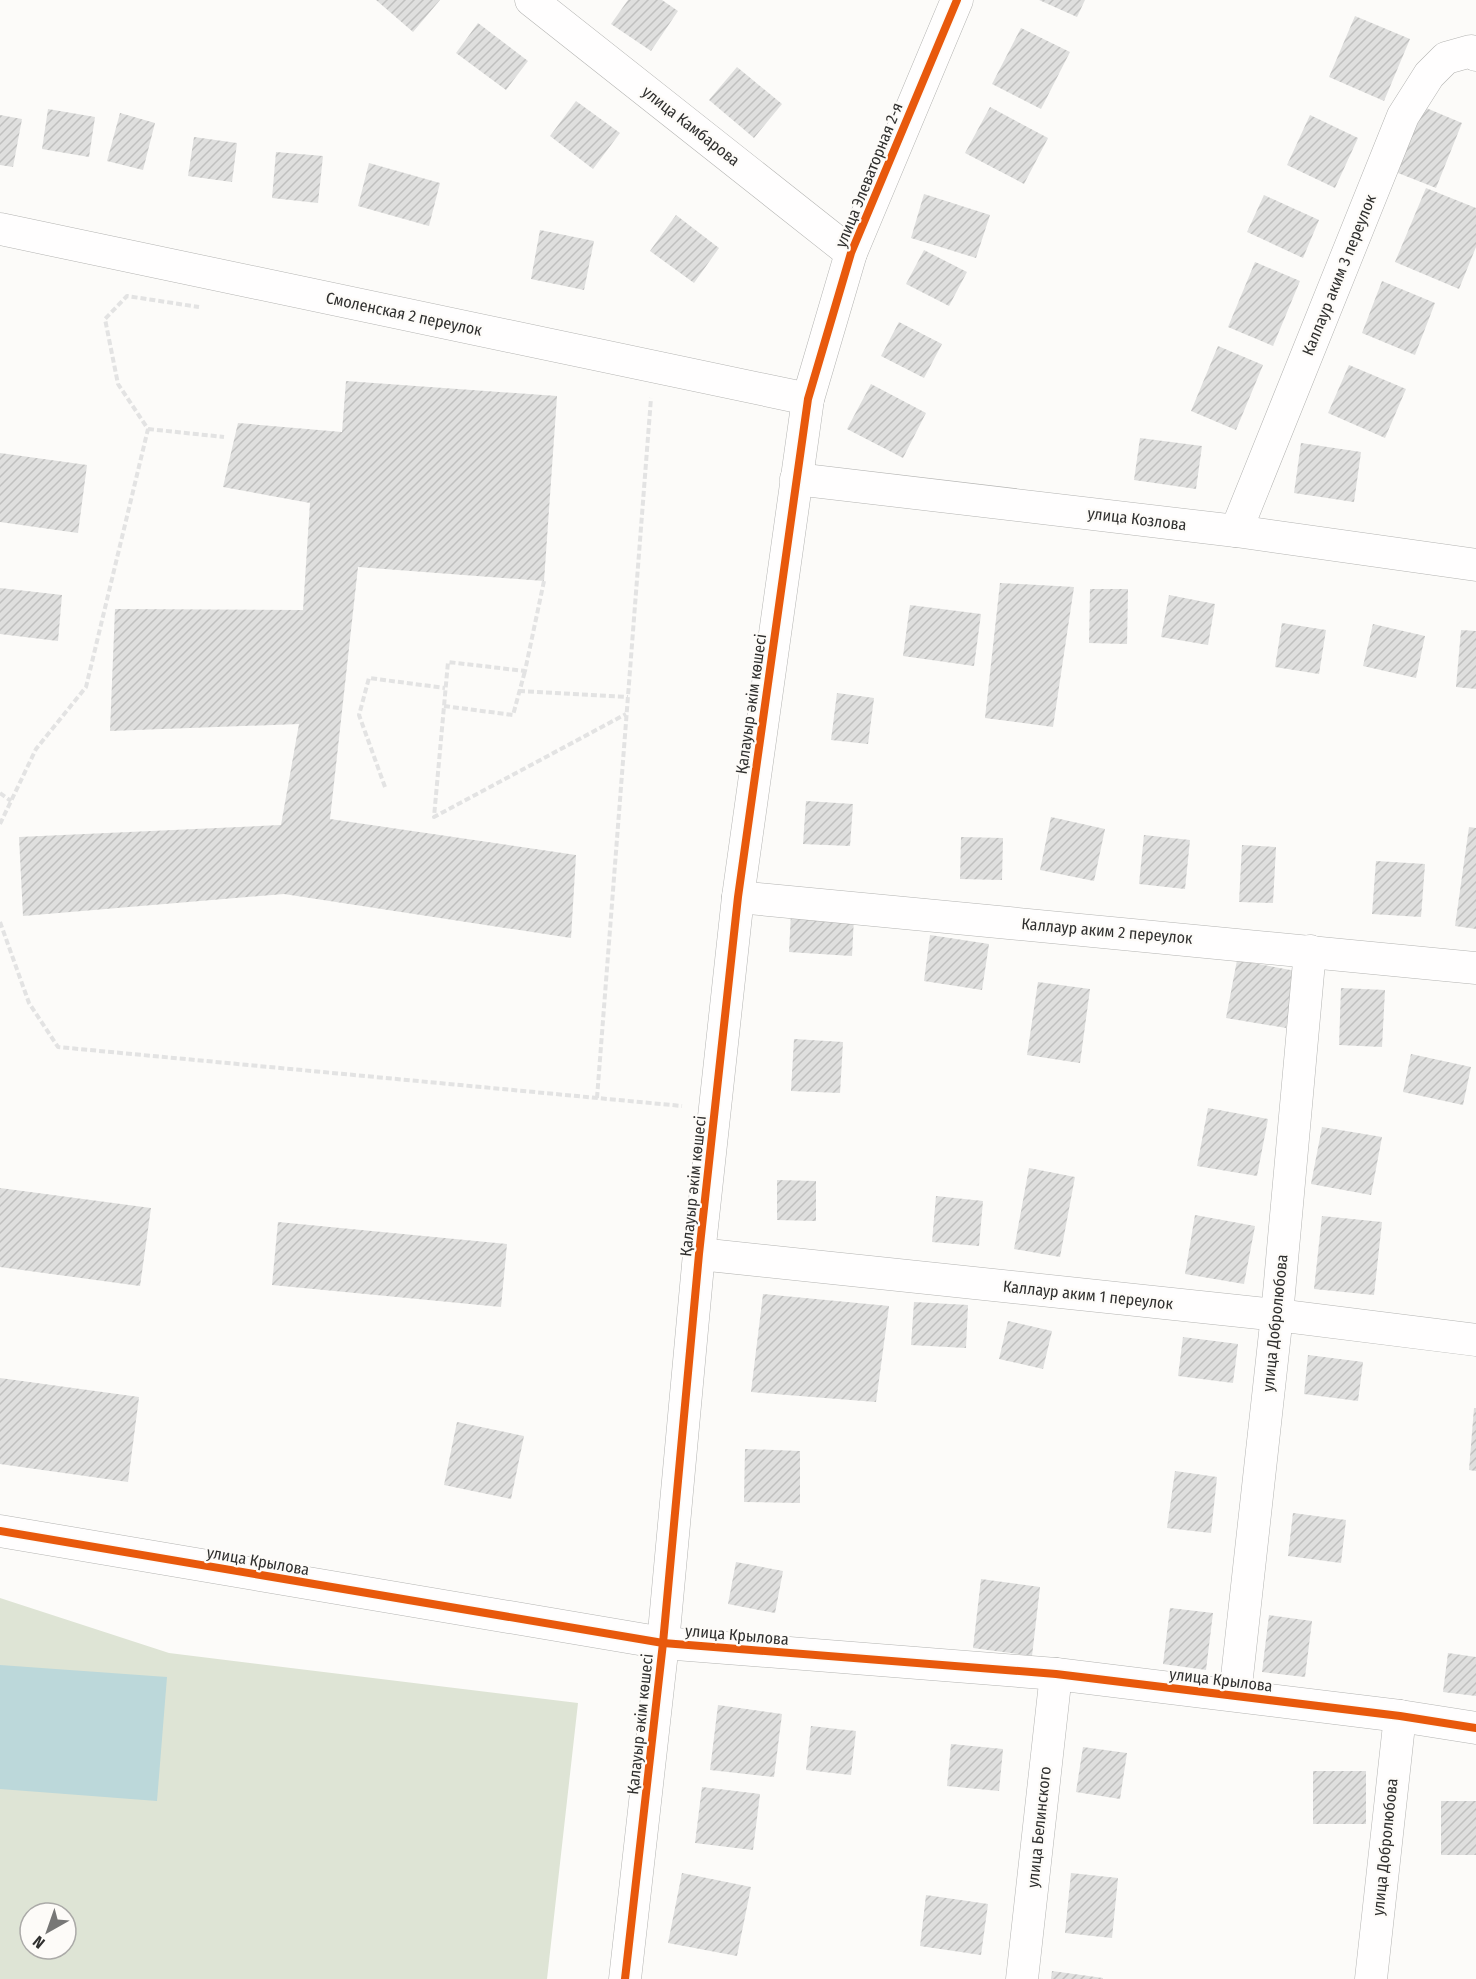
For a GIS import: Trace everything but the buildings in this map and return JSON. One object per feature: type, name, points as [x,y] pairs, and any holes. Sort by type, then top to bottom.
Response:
[{"type":"street","name":"улица Камбарова","points":[[531,0],[851,253]]},
{"type":"street","name":"улица Элеваторная 2-я","points":[[808,399],[851,253],[957,0]]},
{"type":"street","name":"Каллаур аким 3 переулок","points":[[1236,531],[1403,116],[1429,75],[1446,58],[1471,51],[1476,55]]},
{"type":"street","name":"Смоленская 2 переулок","points":[[0,229],[808,399]]},
{"type":"street","name":"Қалауыр әкім көшесі","points":[[625,1979],[663,1643],[699,1254],[738,897],[808,399]]},
{"type":"street","name":"улица Козлова","points":[[796,479],[1236,531],[1476,565]]},
{"type":"street","name":"Каллаур аким 2 переулок","points":[[738,897],[1476,968]]},
{"type":"street","name":"улица Добролюбова","points":[[1235,1695],[1277,1315],[1310,951]]},
{"type":"street","name":"Каллаур аким 1 переулок","points":[[699,1254],[1277,1315],[1476,1340]]},
{"type":"street","name":"улица Крылова","points":[[0,1531],[663,1643],[1056,1674],[1400,1716],[1476,1728]]},
{"type":"street","name":"улица Белинского","points":[[1022,1979],[1056,1674]]},
{"type":"street","name":"улица Добролюбова","points":[[1371,1979],[1400,1716]]},
{"type":"path","points":[[0,824],[36,749],[86,687],[148,429],[118,384],[105,320],[127,296],[209,309]]},
{"type":"path","points":[[597,1098],[652,387]]},
{"type":"path","points":[[148,429],[224,437]]},
{"type":"path","points":[[444,706],[513,715],[525,671],[544,580]]},
{"type":"path","points":[[525,671],[448,662],[434,817],[627,714]]},
{"type":"path","points":[[385,787],[359,715],[369,678],[445,688]]},
{"type":"path","points":[[519,691],[628,697]]},
{"type":"path","points":[[0,793],[11,801]]},
{"type":"path","points":[[0,922],[29,1003],[58,1047],[715,1109]]},
{"type":"green space","points":[[0,1598],[169,1653],[578,1703],[547,1979],[0,1979]]},
{"type":"water","points":[[0,1665],[167,1677],[157,1801],[0,1789]]},
{"type":"cycle path","points":[[625,1979],[663,1643],[699,1254],[738,897],[808,399],[851,253],[957,0]]},
{"type":"cycle path","points":[[0,1531],[663,1643],[1056,1674],[1400,1716],[1476,1728]]}]
